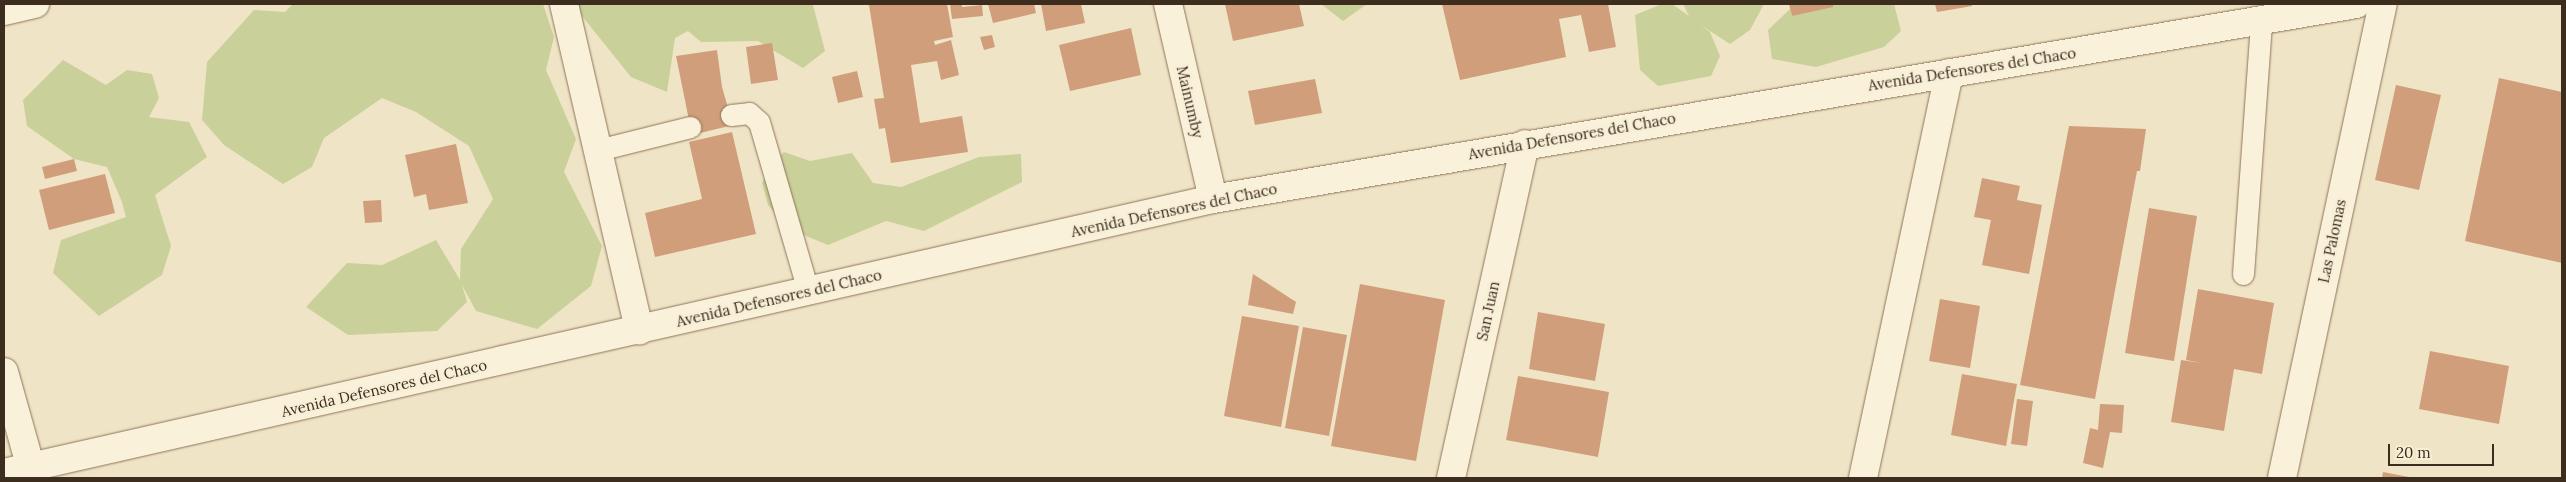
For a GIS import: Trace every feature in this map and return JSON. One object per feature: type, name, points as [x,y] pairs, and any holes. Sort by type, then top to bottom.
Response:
[{"type":"main road","points":[[4,11],[35,4]]},
{"type":"main road","points":[[564,4],[640,330]]},
{"type":"main road","name":"Mainumby","points":[[1168,4],[1213,199]]},
{"type":"main road","name":"Avenida Defensores del Chaco","points":[[4,474],[1213,199],[1525,144],[1949,73],[2221,16],[2261,22],[2356,4]]},
{"type":"main road","name":"Las Palomas","points":[[2282,478],[2383,4]]},
{"type":"main road","points":[[1863,478],[1949,73]]},
{"type":"main road","name":"San Juan","points":[[1451,478],[1525,144]]},
{"type":"main road","points":[[4,372],[31,468]]},
{"type":"lane","points":[[2243,274],[2261,22]]},
{"type":"lane","points":[[731,115],[749,113],[759,122],[808,292]]},
{"type":"lane","points":[[598,150],[690,127]]},
{"type":"green space","points":[[293,4],[543,4],[554,37],[546,70],[576,139],[564,172],[602,246],[591,286],[537,329],[476,311],[462,285],[467,302],[437,331],[348,335],[306,307],[347,263],[382,265],[436,240],[460,280],[461,249],[493,199],[469,146],[416,112],[382,98],[324,138],[312,167],[283,184],[224,145],[202,120],[207,62],[254,10],[285,12]]},
{"type":"green space","points":[[577,4],[837,4],[813,5],[825,51],[803,68],[758,41],[701,42],[688,31],[675,38],[667,92],[631,77],[582,16]]},
{"type":"green space","points":[[1321,4],[1367,4],[1343,21]]},
{"type":"green space","points":[[1662,4],[1672,4],[1689,16],[1683,4],[1764,4],[1750,30],[1730,44],[1699,24],[1710,32],[1720,56],[1711,76],[1658,86],[1640,70],[1635,15]]},
{"type":"green space","points":[[1823,4],[1894,4],[1901,31],[1884,47],[1816,67],[1772,59],[1768,30],[1790,9],[1792,16]]},
{"type":"green space","points":[[63,60],[106,85],[127,70],[152,74],[159,98],[149,117],[189,122],[207,157],[155,195],[171,246],[162,275],[99,316],[53,273],[61,240],[126,217],[122,202],[107,167],[74,159],[27,126],[23,100]]},
{"type":"green space","points":[[784,152],[810,161],[852,153],[873,183],[901,187],[979,157],[1021,154],[1022,182],[924,231],[886,221],[828,245],[789,229],[768,205],[762,183],[773,161]]},
{"type":"building","points":[[947,4],[953,37],[934,41],[935,45],[951,40],[959,75],[941,80],[937,61],[911,65],[920,123],[962,116],[968,152],[891,163],[885,128],[879,129],[874,99],[884,98],[869,5]]},
{"type":"building","points":[[950,4],[962,4],[962,7],[982,5],[983,16],[952,19]]},
{"type":"building","points":[[988,4],[1034,4],[1036,13],[993,23]]},
{"type":"building","points":[[1041,4],[1081,4],[1085,23],[1046,31]]},
{"type":"building","points":[[1225,4],[1299,4],[1304,26],[1233,41]]},
{"type":"building","points":[[1442,4],[1608,4],[1616,47],[1589,52],[1581,15],[1559,19],[1566,57],[1460,80]]},
{"type":"building","points":[[1789,4],[1833,4],[1833,7],[1792,16]]},
{"type":"building","points":[[1935,4],[1972,4],[1972,6],[1937,12]]},
{"type":"building","points":[[1131,28],[1141,75],[1070,91],[1059,45]]},
{"type":"building","points":[[992,35],[995,47],[984,50],[980,37]]},
{"type":"building","points":[[772,43],[778,80],[751,84],[746,47]]},
{"type":"building","points":[[717,50],[722,87],[733,125],[692,135],[676,56]]},
{"type":"building","points":[[857,71],[863,97],[838,103],[832,77]]},
{"type":"building","points":[[2499,78],[2562,92],[2562,263],[2465,241]]},
{"type":"building","points":[[1315,79],[1322,113],[1255,125],[1248,91]]},
{"type":"building","points":[[2396,85],[2441,95],[2419,190],[2375,180]]},
{"type":"building","points":[[2069,126],[2146,129],[2140,171],[2137,171],[2095,399],[2020,385]]},
{"type":"building","points":[[732,132],[756,234],[655,257],[645,213],[702,199],[689,142]]},
{"type":"building","points":[[456,144],[468,203],[429,210],[426,194],[414,197],[405,155]]},
{"type":"building","points":[[74,159],[77,171],[45,179],[42,167]]},
{"type":"building","points":[[105,174],[115,213],[49,230],[39,190]]},
{"type":"building","points":[[1982,178],[2020,186],[2017,200],[2042,205],[2029,274],[1982,265],[1991,220],[1974,217]]},
{"type":"building","points":[[381,200],[382,222],[365,223],[363,201]]},
{"type":"building","points":[[2149,208],[2197,216],[2174,361],[2125,353]]},
{"type":"building","points":[[1253,274],[1296,302],[1293,314],[1248,305]]},
{"type":"building","points":[[1360,284],[1445,300],[1416,461],[1331,446]]},
{"type":"building","points":[[2198,289],[2274,303],[2262,374],[2234,369],[2224,431],[2171,422],[2181,360],[2202,363],[2186,360]]},
{"type":"building","points":[[1940,299],[1980,306],[1970,368],[1929,361]]},
{"type":"building","points":[[1538,312],[1605,324],[1595,381],[1529,369]]},
{"type":"building","points":[[1242,316],[1299,326],[1281,427],[1224,416]]},
{"type":"building","points":[[1303,327],[1347,335],[1329,436],[1285,428]]},
{"type":"building","points":[[2430,351],[2509,366],[2499,424],[2419,409]]},
{"type":"building","points":[[1962,374],[2017,384],[2006,446],[1951,435]]},
{"type":"building","points":[[1518,376],[1609,392],[1598,457],[1506,440]]},
{"type":"building","points":[[2017,399],[2033,401],[2027,446],[2011,444]]},
{"type":"building","points":[[2100,404],[2124,405],[2122,433],[2110,432],[2103,468],[2083,463],[2090,428],[2098,430]]},
{"type":"building","points":[[2383,472],[2409,477],[2409,478],[2382,478]]}]
